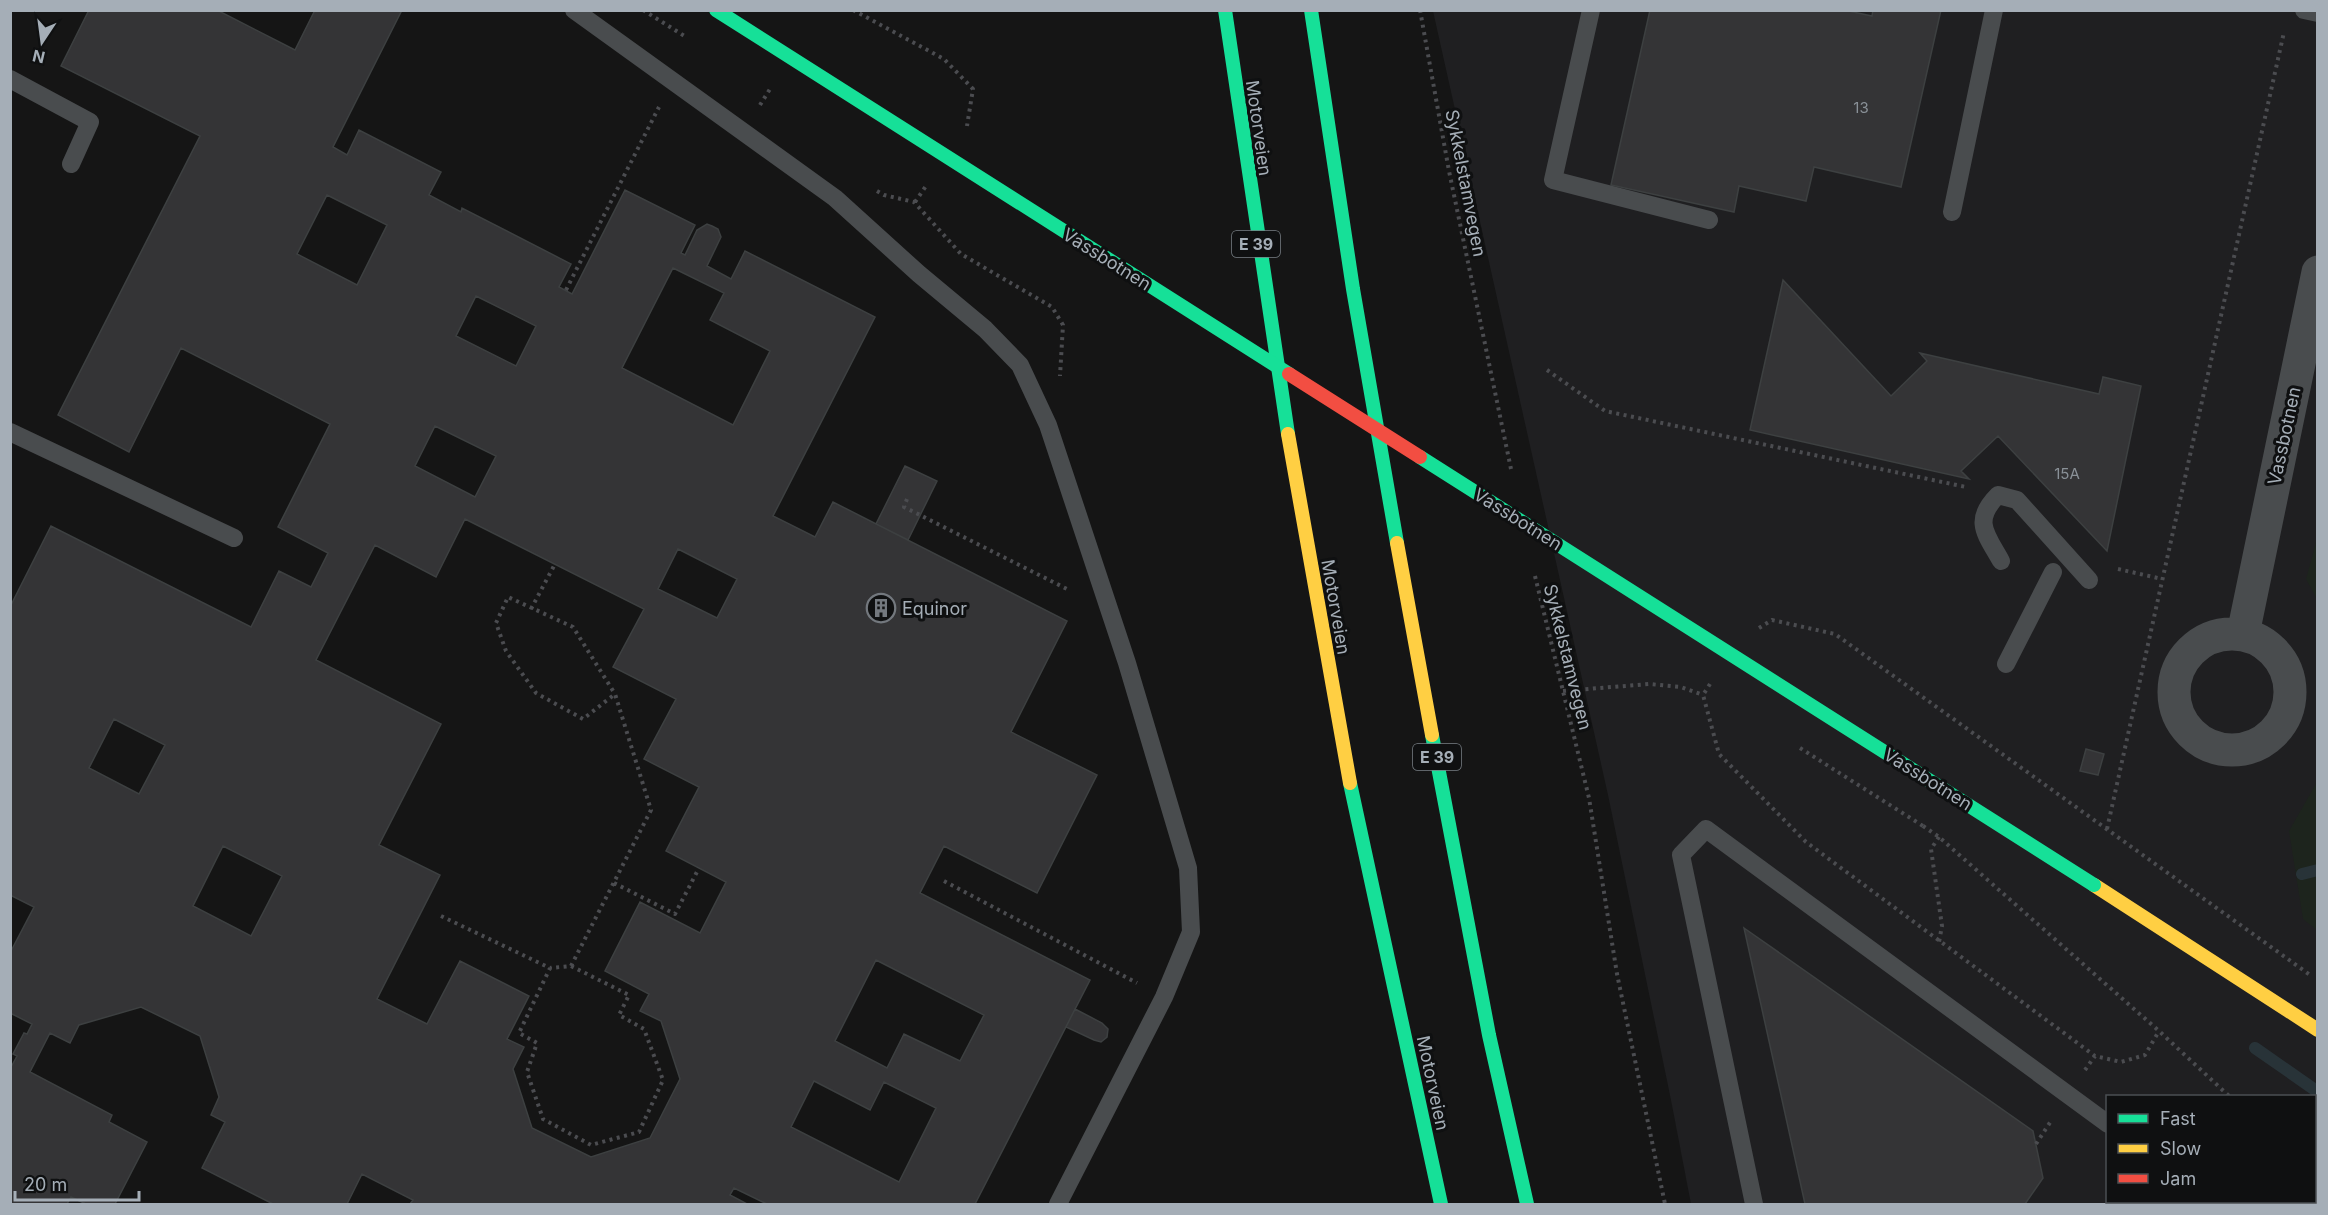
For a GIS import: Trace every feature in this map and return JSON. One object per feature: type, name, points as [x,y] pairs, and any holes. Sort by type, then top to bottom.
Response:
[{"type":"main road","name":"Vassbotnen","points":[[716,10],[2094,885],[2318,1030]]},
{"type":"main road","name":"Motorveien","points":[[1225,10],[1256,245],[1329,671],[1441,1204]]},
{"type":"main road","name":"E 39","points":[[1311,10],[1365,370],[1465,908],[1512,1142],[1527,1204]]},
{"type":"street","name":"Vassbotnen","points":[[2243,634],[2318,272]]},
{"type":"lane","points":[[574,10],[835,198],[919,274],[985,329],[1020,365],[1048,425],[1110,611],[1188,868],[1191,932],[1164,998],[1058,1204]]},
{"type":"lane","points":[[1591,10],[1553,180],[1709,220]]},
{"type":"lane","points":[[1952,212],[1994,10]]},
{"type":"lane","points":[[2304,10],[2318,14]]},
{"type":"lane","points":[[10,79],[90,122],[71,164]]},
{"type":"lane","points":[[10,432],[234,538]]},
{"type":"lane","points":[[2001,561],[1983,530],[1986,507],[1998,495],[2017,500],[2089,580]]},
{"type":"lane","points":[[2006,664],[2053,572]]},
{"type":"lane","points":[[1754,1204],[1681,855],[1706,829],[2106,1123]]},
{"type":"path","points":[[853,10],[944,59],[973,89],[966,128]]},
{"type":"path","name":"Sykkelstamvegen","points":[[1420,10],[1453,194],[1513,479]]},
{"type":"path","points":[[2107,829],[2286,22]]},
{"type":"path","points":[[756,110],[770,89]]},
{"type":"path","points":[[566,290],[662,101]]},
{"type":"path","points":[[914,202],[961,254],[1052,307],[1063,325],[1059,397],[1048,425]]},
{"type":"path","points":[[1547,370],[1605,411],[1974,488]]},
{"type":"path","points":[[907,499],[904,507],[1110,611]]},
{"type":"path","points":[[531,609],[555,564]]},
{"type":"path","points":[[2113,567],[2162,579]]},
{"type":"path","name":"Sykkelstamvegen","points":[[1533,569],[1589,798],[1617,974],[1665,1204]]},
{"type":"path","points":[[571,966],[651,810],[615,694],[573,627],[508,597],[496,623],[506,651],[536,693],[583,719],[615,694]]},
{"type":"path","points":[[1563,691],[1649,684],[1681,687],[1704,695]]},
{"type":"path","points":[[1923,826],[1939,837],[2159,1031],[2228,1095]]},
{"type":"path","points":[[1939,837],[1930,849],[1942,927],[1939,942]]},
{"type":"path","points":[[614,883],[675,914],[699,868]]},
{"type":"path","points":[[944,881],[1164,998]]},
{"type":"path","points":[[441,916],[550,968],[571,966],[629,995],[619,1015],[644,1029],[663,1080],[639,1132],[591,1145],[543,1119],[527,1072],[537,1043],[519,1033],[550,968]]},
{"type":"shaded area","points":[[1433,11],[2317,11],[2317,1204],[1691,1204],[1608,795]]},
{"type":"shaded area","points":[[2317,539],[2317,599],[2306,579]]},
{"type":"shaded area","points":[[2317,782],[2318,930],[2303,919],[2289,831]]},
{"type":"building","name":"Equinor","points":[[89,10],[217,10],[295,50],[315,10],[402,10],[333,147],[347,155],[359,130],[441,172],[429,195],[461,212],[462,208],[571,264],[559,287],[572,294],[625,190],[695,225],[681,253],[685,255],[697,230],[707,224],[718,229],[721,237],[707,266],[731,279],[745,251],[875,317],[773,516],[815,537],[833,502],[1067,621],[1011,732],[1097,775],[1037,893],[944,846],[920,893],[1090,980],[975,1204],[767,1204],[734,1188],[730,1195],[747,1204],[410,1204],[413,1200],[362,1174],[347,1204],[273,1204],[202,1168],[225,1122],[211,1115],[219,1097],[200,1036],[141,1007],[79,1025],[70,1043],[50,1033],[30,1072],[112,1115],[109,1122],[147,1142],[115,1204],[86,1204],[71,1197],[67,1204],[10,1204],[10,1069],[17,1056],[13,1054],[24,1033],[27,1034],[32,1024],[10,1013],[10,953],[34,907],[10,895],[10,607],[51,526],[251,627],[279,571],[311,587],[328,553],[278,527],[330,424],[181,348],[129,452],[58,415],[200,136],[61,66]],"holes":[[[327,195],[387,225],[357,285],[297,254]],[[673,268],[724,293],[710,320],[770,351],[733,425],[622,368]],[[476,296],[536,326],[516,366],[456,336]],[[435,426],[496,456],[475,497],[415,466]],[[465,519],[644,609],[613,667],[676,699],[644,759],[699,787],[666,851],[726,882],[700,933],[640,902],[605,971],[649,994],[640,1011],[661,1021],[680,1079],[650,1138],[591,1157],[532,1128],[513,1069],[524,1047],[507,1039],[529,996],[460,961],[427,1024],[377,999],[440,875],[379,845],[441,724],[316,660],[375,545],[436,577]],[[678,549],[737,579],[717,618],[658,589]],[[114,719],[165,745],[139,794],[89,768]],[[223,846],[282,876],[251,936],[193,906]],[[876,960],[984,1015],[960,1061],[904,1034],[887,1068],[835,1041]],[[814,1081],[870,1110],[884,1082],[936,1108],[899,1182],[791,1127]]]},
{"type":"building","points":[[1650,10],[1844,10],[1872,16],[1873,10],[1941,10],[1901,187],[1814,167],[1806,201],[1739,186],[1734,212],[1611,185]]},
{"type":"building","points":[[1783,280],[1891,396],[1927,361],[1920,353],[2099,394],[2103,377],[2141,386],[2107,551],[1998,436],[1961,471],[1969,479],[1750,430]]},
{"type":"building","points":[[905,466],[937,481],[908,540],[876,524]]},
{"type":"building","points":[[2086,749],[2104,754],[2098,775],[2080,771]]},
{"type":"building","points":[[1744,928],[2033,1131],[2043,1178],[2025,1204],[1805,1204]]},
{"type":"building","points":[[1075,1009],[1102,1023],[1108,1029],[1107,1037],[1101,1042],[1066,1027]]},
{"type":"waterway","points":[[2302,874],[2318,870]]},
{"type":"waterway","points":[[2255,1048],[2318,1092]]},
{"type":"traffic: fast","points":[[716,10],[1289,374]]},
{"type":"traffic: fast","points":[[1225,10],[1288,434]]},
{"type":"traffic: fast","points":[[1311,10],[1353,289],[1397,543]]},
{"type":"traffic: fast","points":[[1420,457],[2094,885]]},
{"type":"traffic: fast","points":[[1432,735],[1489,1035],[1527,1204]]},
{"type":"traffic: fast","points":[[1350,783],[1441,1204]]},
{"type":"traffic: slow","points":[[1288,434],[1350,783]]},
{"type":"traffic: slow","points":[[1397,543],[1432,735]]},
{"type":"traffic: slow","points":[[2094,885],[2318,1030]]},
{"type":"traffic: jam","points":[[1289,374],[1420,457]]},
{"type":"place","name":"Equinor","points":[[881,608]]}]
